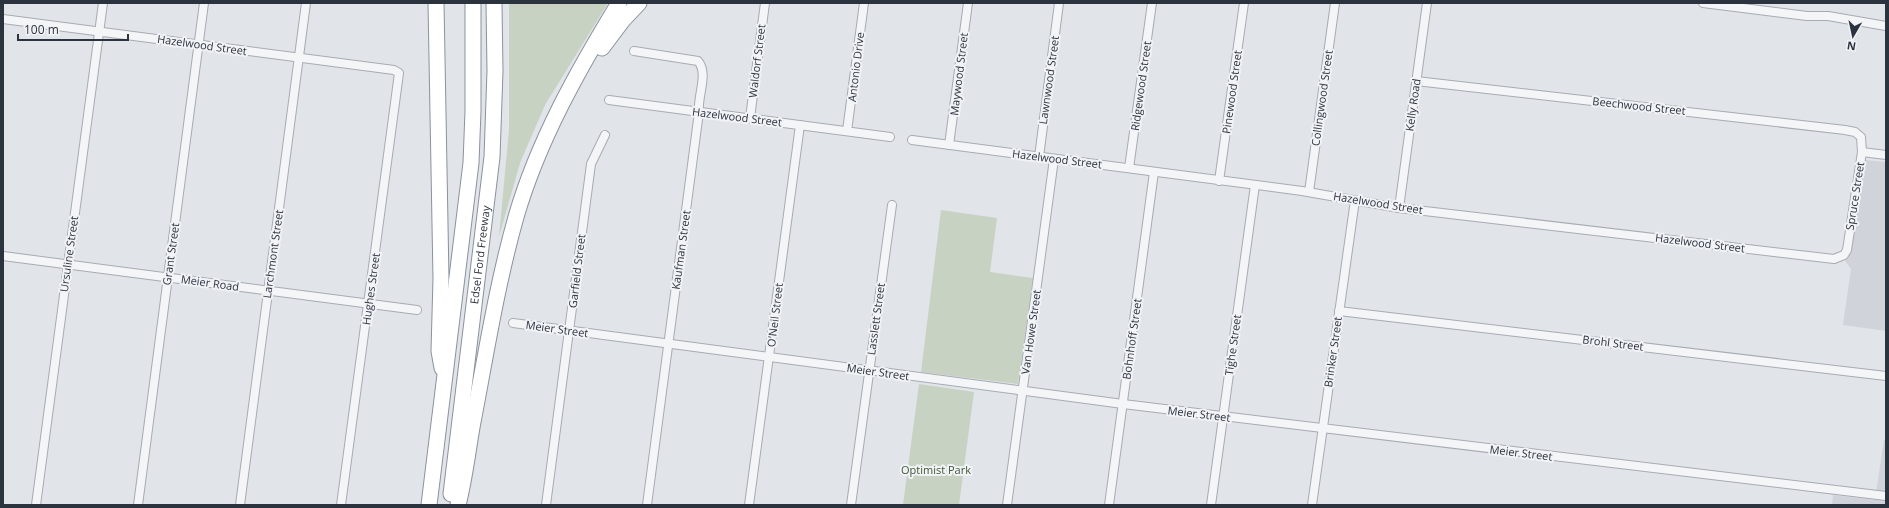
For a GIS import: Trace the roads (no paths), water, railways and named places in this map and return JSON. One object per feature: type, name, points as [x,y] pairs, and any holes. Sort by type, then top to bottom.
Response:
[{"type":"highway","points":[[428,3],[438,135]]},
{"type":"highway","points":[[436,3],[441,279],[439,351],[445,382]]},
{"type":"highway","name":"Edsel Ford Freeway","points":[[429,505],[471,163],[474,111],[474,3]]},
{"type":"highway","name":"Edsel Ford Freeway","points":[[450,505],[492,157],[495,71],[494,3]]},
{"type":"highway","points":[[458,505],[499,290],[516,218],[536,160],[555,119],[582,64],[619,3]]},
{"type":"highway","points":[[555,119],[588,67],[623,20],[639,3]]},
{"type":"street","name":"Ursuline Street","points":[[36,505],[103,3]]},
{"type":"street","name":"Grant Street","points":[[138,505],[204,3]]},
{"type":"street","name":"Larchmont Street","points":[[240,505],[306,3]]},
{"type":"street","name":"Waldorf Street","points":[[750,118],[765,3]]},
{"type":"street","name":"Antonio Drive","points":[[847,131],[864,3]]},
{"type":"street","name":"Maywood Street","points":[[950,145],[968,3]]},
{"type":"street","name":"Lawnwood Street","points":[[1039,157],[1059,3]]},
{"type":"street","name":"Ridgewood Street","points":[[1129,168],[1152,3]]},
{"type":"street","name":"Pinewood Street","points":[[1219,180],[1244,3]]},
{"type":"street","name":"Collingwood Street","points":[[1309,192],[1335,3]]},
{"type":"street","name":"Kelly Road","points":[[1399,208],[1426,3]]},
{"type":"street","points":[[1703,3],[1730,5],[1807,16],[1828,16],[1886,26]]},
{"type":"street","name":"Hazelwood Street","points":[[3,19],[394,70],[399,73]]},
{"type":"street","name":"Kaufman Street","points":[[634,51],[698,60],[703,72],[647,505]]},
{"type":"street","name":"Hughes Street","points":[[341,505],[399,73]]},
{"type":"street","name":"Beechwood Street","points":[[1416,81],[1845,130],[1855,132],[1861,137]]},
{"type":"street","name":"Hazelwood Street","points":[[609,100],[890,137]]},
{"type":"street","name":"O'Neil Street","points":[[749,505],[800,125]]},
{"type":"street","name":"Garfield Street","points":[[546,505],[591,164],[605,135]]},
{"type":"street","name":"Spruce Street","points":[[1844,255],[1848,244],[1862,152],[1861,137]]},
{"type":"street","name":"Hazelwood Street","points":[[912,140],[1309,192],[1399,208],[1834,259],[1844,255]]},
{"type":"street","points":[[1862,152],[1886,155]]},
{"type":"street","name":"Van Howe Street","points":[[1007,505],[1054,159]]},
{"type":"street","name":"Bohnhoff Street","points":[[1109,505],[1154,172]]},
{"type":"street","name":"Tighe Street","points":[[1211,505],[1255,185]]},
{"type":"street","name":"Brinker Street","points":[[1312,505],[1355,200]]},
{"type":"street","name":"Lasslett Street","points":[[851,505],[892,205]]},
{"type":"street","name":"Meier Road","points":[[3,256],[417,310]]},
{"type":"street","name":"Brohl Street","points":[[1339,311],[1886,376]]},
{"type":"street","name":"Meier Street","points":[[514,323],[1323,430],[1886,496]]},
{"type":"park label","name":"Optimist Park","points":[[936,470]]}]
